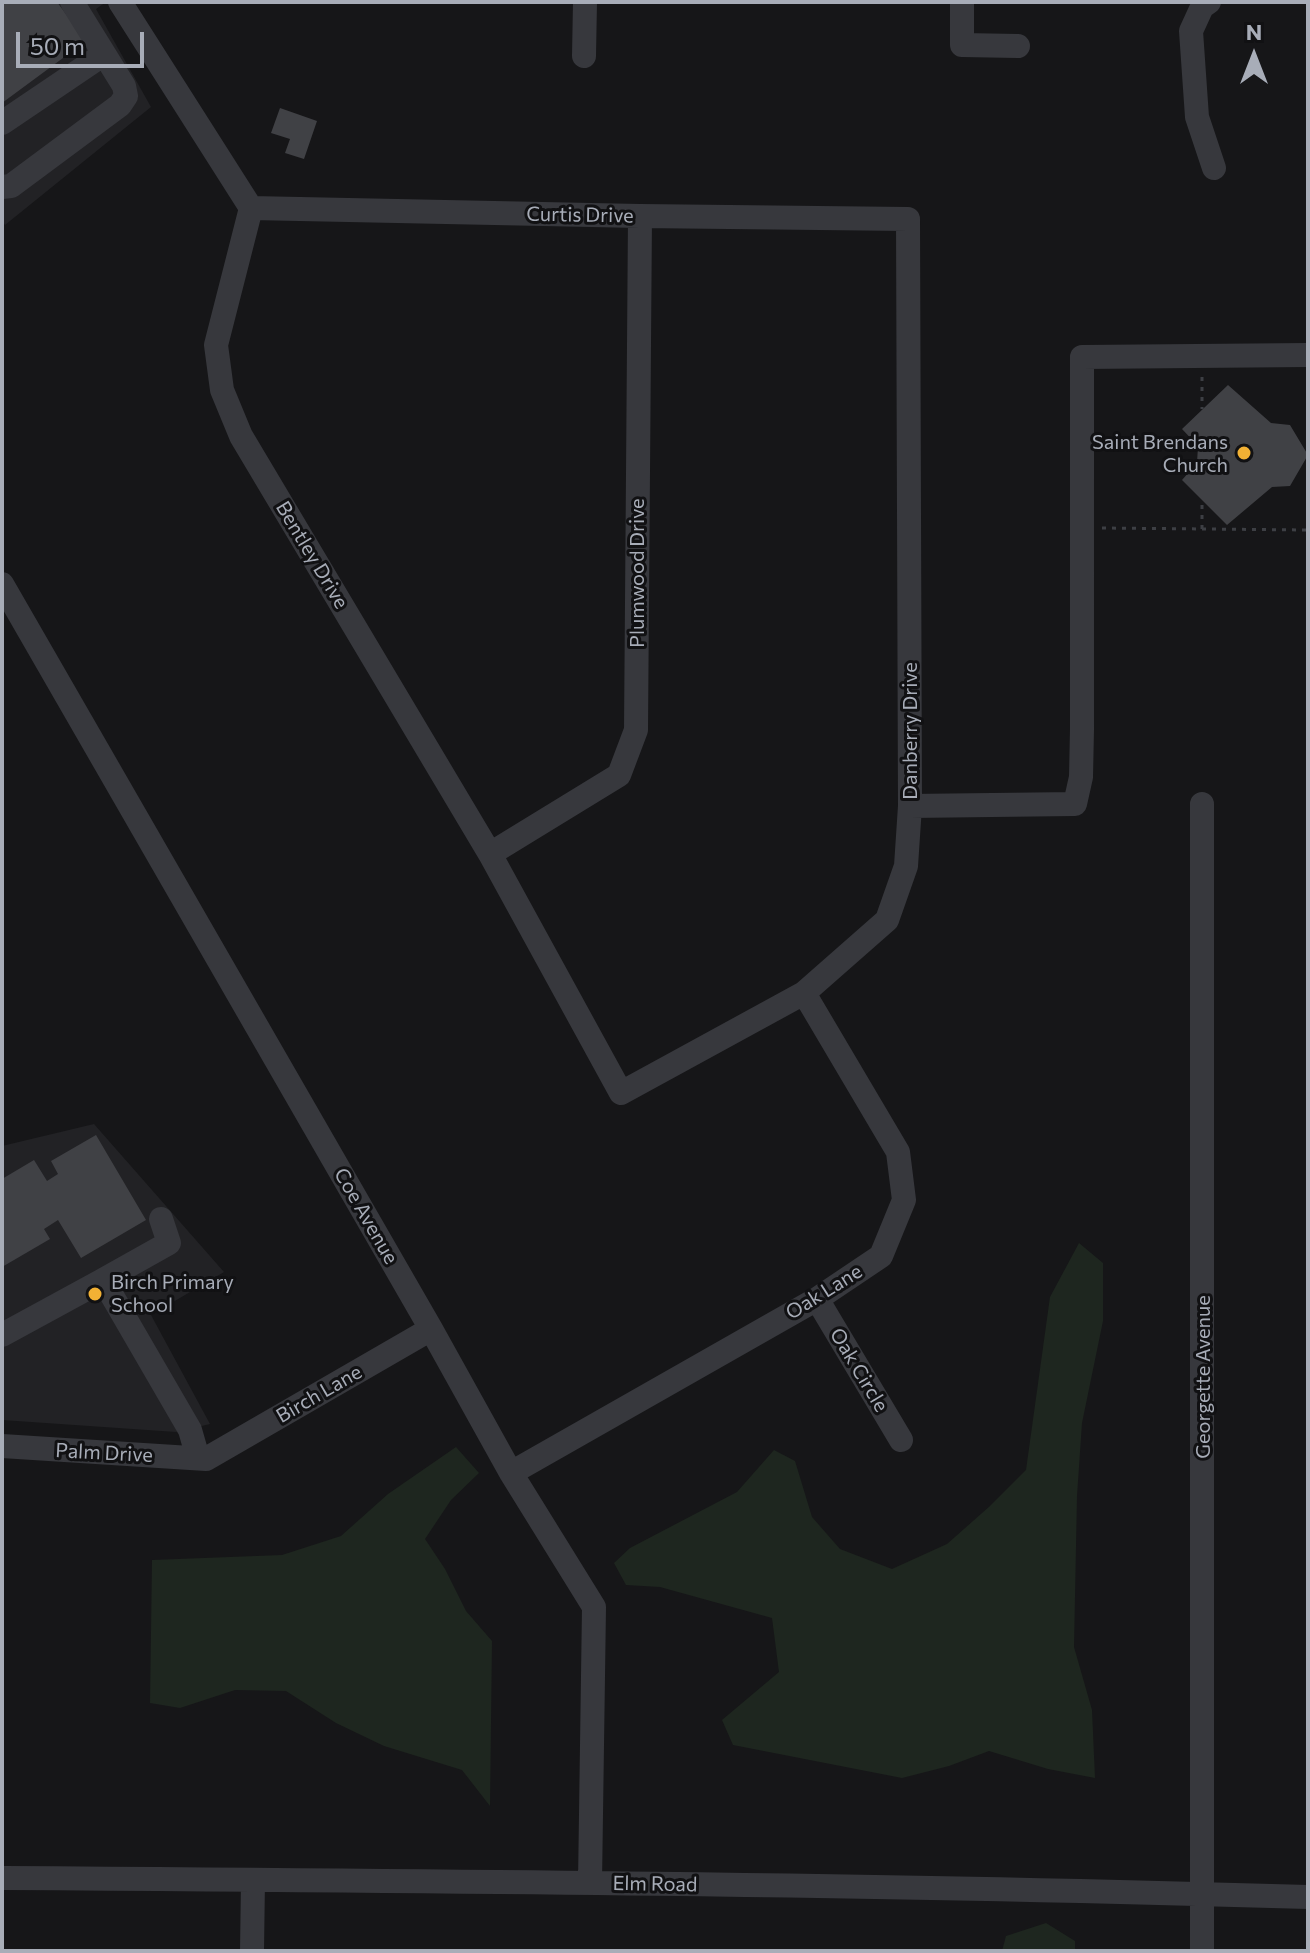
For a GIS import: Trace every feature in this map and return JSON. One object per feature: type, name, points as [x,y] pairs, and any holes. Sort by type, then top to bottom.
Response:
[{"type":"street","points":[[2,187],[11,186],[120,105],[126,96],[124,86],[72,2]]},
{"type":"street","points":[[120,2],[251,208]]},
{"type":"street","points":[[584,56],[585,2]]},
{"type":"street","points":[[962,2],[962,45],[1018,46]]},
{"type":"street","points":[[1209,2],[1202,7],[1191,31],[1197,117],[1214,168]]},
{"type":"street","points":[[2,123],[104,54]]},
{"type":"street","name":"Curtis Drive","points":[[251,208],[908,219]]},
{"type":"street","name":"Bentley Drive","points":[[251,208],[216,345],[222,390],[241,436],[490,854],[621,1093]]},
{"type":"street","name":"Plumwood Drive","points":[[490,854],[619,775],[636,730],[640,216]]},
{"type":"street","name":"Danberry Drive","points":[[621,1093],[804,993],[887,920],[906,866],[910,806],[908,219]]},
{"type":"street","points":[[910,806],[1075,804],[1081,777],[1082,357],[1308,355]]},
{"type":"street","name":"Coe Avenue","points":[[2,584],[511,1473],[594,1607],[590,1883]]},
{"type":"street","name":"Georgette Avenue","points":[[1202,804],[1202,1951]]},
{"type":"street","name":"Oak Lane","points":[[511,1473],[817,1299],[881,1256],[904,1200],[898,1152],[804,993]]},
{"type":"street","points":[[2,1335],[169,1243],[161,1219]]},
{"type":"street","points":[[103,1280],[190,1430],[202,1458]]},
{"type":"street","name":"Oak Circle","points":[[817,1299],[901,1440]]},
{"type":"street","name":"Birch Lane","points":[[202,1458],[431,1329]]},
{"type":"street","name":"Palm Drive","points":[[2,1446],[202,1458]]},
{"type":"street","name":"Elm Road","points":[[2,1878],[590,1883],[1308,1897]]},
{"type":"street","points":[[252,1951],[253,1880]]},
{"type":"path","points":[[1202,356],[1202,409]]},
{"type":"path","points":[[1202,500],[1202,529]]},
{"type":"path","points":[[1082,528],[1308,530]]},
{"type":"shaded area","points":[[2,2],[106,2],[96,9],[151,107],[5,225],[2,221]]},
{"type":"shaded area","name":"Birch Primary School","points":[[94,1124],[224,1272],[151,1315],[210,1424],[176,1432],[2,1420],[2,1146]]},
{"type":"shaded area","points":[[1079,1243],[1103,1263],[1103,1321],[1082,1423],[1074,1647],[1092,1710],[1095,1778],[1048,1769],[989,1751],[949,1766],[902,1778],[733,1745],[722,1720],[779,1672],[772,1618],[660,1587],[626,1585],[614,1563],[630,1548],[737,1492],[774,1450],[795,1461],[812,1517],[840,1549],[892,1569],[947,1544],[1026,1470],[1050,1297]]},
{"type":"shaded area","points":[[456,1447],[479,1473],[451,1500],[425,1539],[445,1569],[466,1611],[492,1641],[490,1806],[462,1770],[384,1746],[336,1723],[286,1691],[235,1690],[180,1708],[150,1703],[152,1560],[282,1555],[341,1536],[388,1494]]},
{"type":"shaded area","points":[[1046,1923],[1075,1941],[1075,1951],[1002,1951],[1006,1936]]},
{"type":"building","points":[[2,2],[57,2],[86,41],[2,103]]},
{"type":"building","points":[[280,108],[317,121],[304,159],[285,153],[290,139],[271,133]]},
{"type":"building","points":[[1228,385],[1271,423],[1290,425],[1308,455],[1290,486],[1272,487],[1227,525],[1182,480],[1197,463],[1198,446],[1182,429]]},
{"type":"building","name":"Birch Primary School","points":[[96,1135],[146,1220],[81,1258],[58,1220],[44,1229],[50,1239],[2,1267],[2,1179],[34,1160],[47,1181],[58,1174],[51,1161]]},
{"type":"place","name":"Saint Brendans Church","points":[[1244,453]]},
{"type":"place","name":"Birch Primary School","points":[[95,1294]]}]
